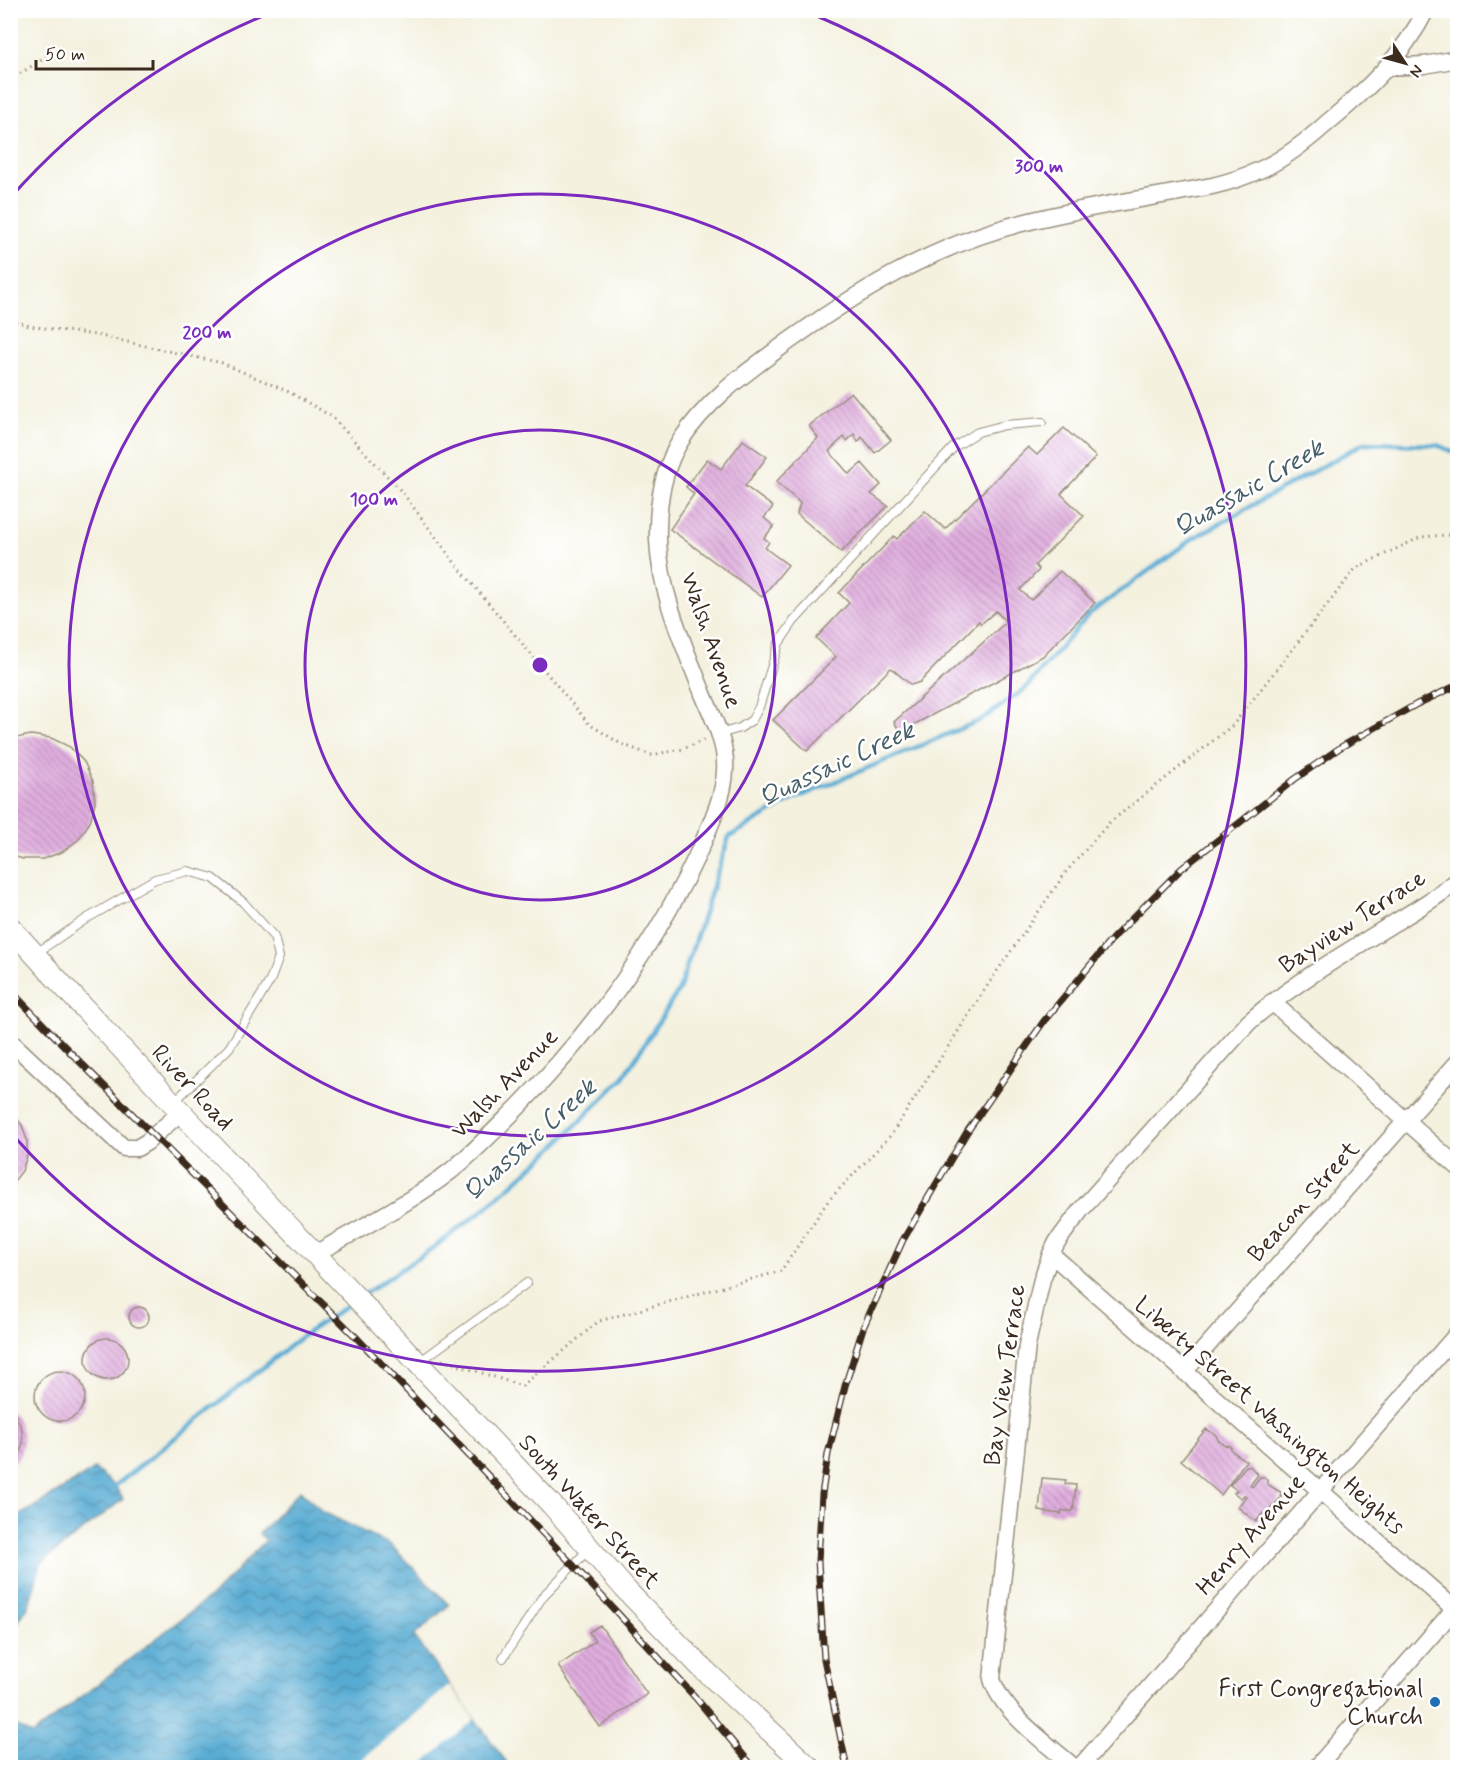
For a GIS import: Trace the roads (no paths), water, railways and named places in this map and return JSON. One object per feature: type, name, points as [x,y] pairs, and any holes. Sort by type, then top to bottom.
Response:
[{"type":"street","name":"Walsh Avenue","points":[[315,1254],[421,1193],[455,1167],[547,1077],[585,1033],[657,928],[693,866],[722,791],[726,770],[725,755],[680,634],[664,579],[658,545],[658,513],[669,465],[694,421],[712,402],[766,358],[822,317],[881,280],[923,258],[973,238],[1029,221],[1185,192],[1238,180],[1265,168],[1313,135],[1388,67],[1408,41],[1426,10]]},
{"type":"street","points":[[1388,67],[1424,65],[1458,59]]},
{"type":"street","name":"Bayview Terrace","points":[[1272,1002],[1305,978],[1429,901],[1458,880]]},
{"type":"street","name":"River Road","points":[[10,927],[341,1281]]},
{"type":"street","points":[[1272,1002],[1458,1167]]},
{"type":"street","name":"Bay View Terrace","points":[[1077,1767],[1006,1707],[995,1690],[992,1679],[1027,1345],[1042,1279],[1057,1242],[1080,1211],[1249,1022],[1272,1002]]},
{"type":"street","points":[[10,1041],[124,1148],[137,1148],[147,1142],[177,1108]]},
{"type":"street","name":"Beacon Street","points":[[1184,1372],[1458,1062]]},
{"type":"street","name":"Liberty Street Washington Heights","points":[[1051,1254],[1456,1609]]},
{"type":"street","name":"South Water Street","points":[[341,1281],[591,1547],[627,1591],[700,1666],[810,1767]]},
{"type":"street","name":"Henry Avenue","points":[[1077,1767],[1458,1333]]},
{"type":"street","points":[[1316,1767],[1456,1609]]},
{"type":"lane","points":[[719,734],[740,728],[752,720],[759,707],[779,643],[794,621],[954,447],[978,432],[1005,425],[1042,422]]},
{"type":"lane","points":[[35,955],[86,919],[155,879],[188,871],[213,878],[243,902],[274,937],[279,957],[270,981],[229,1048],[177,1108]]},
{"type":"lane","points":[[419,1364],[527,1283]]},
{"type":"lane","points":[[502,1658],[543,1596],[591,1547]]},
{"type":"water","points":[[95,1469],[115,1486],[123,1499],[41,1563],[29,1605],[11,1633],[11,1521]]},
{"type":"water","points":[[300,1490],[323,1512],[391,1545],[449,1605],[414,1636],[510,1767],[11,1767],[10,1722],[32,1735],[216,1592],[266,1540],[259,1534]]},
{"type":"waterway","name":"Quassaic Creek","points":[[363,1295],[433,1248],[482,1211],[549,1152],[622,1079],[679,990],[729,837],[792,800],[981,720],[1025,689],[1088,615],[1192,539],[1364,443],[1437,445],[1458,454]]},
{"type":"waterway","name":"Quassaic Creek","points":[[115,1486],[301,1337],[354,1301]]},
{"type":"railway","points":[[847,1768],[824,1659],[818,1561],[822,1494],[828,1454],[845,1386],[863,1328],[903,1240],[967,1132],[1044,1021],[1112,939],[1181,869],[1295,779],[1341,747],[1417,704],[1458,685]]},
{"type":"railway","points":[[10,990],[355,1336],[695,1697],[754,1768]]},
{"type":"place","name":"First Congregational Church","points":[[1435,1702]]}]
